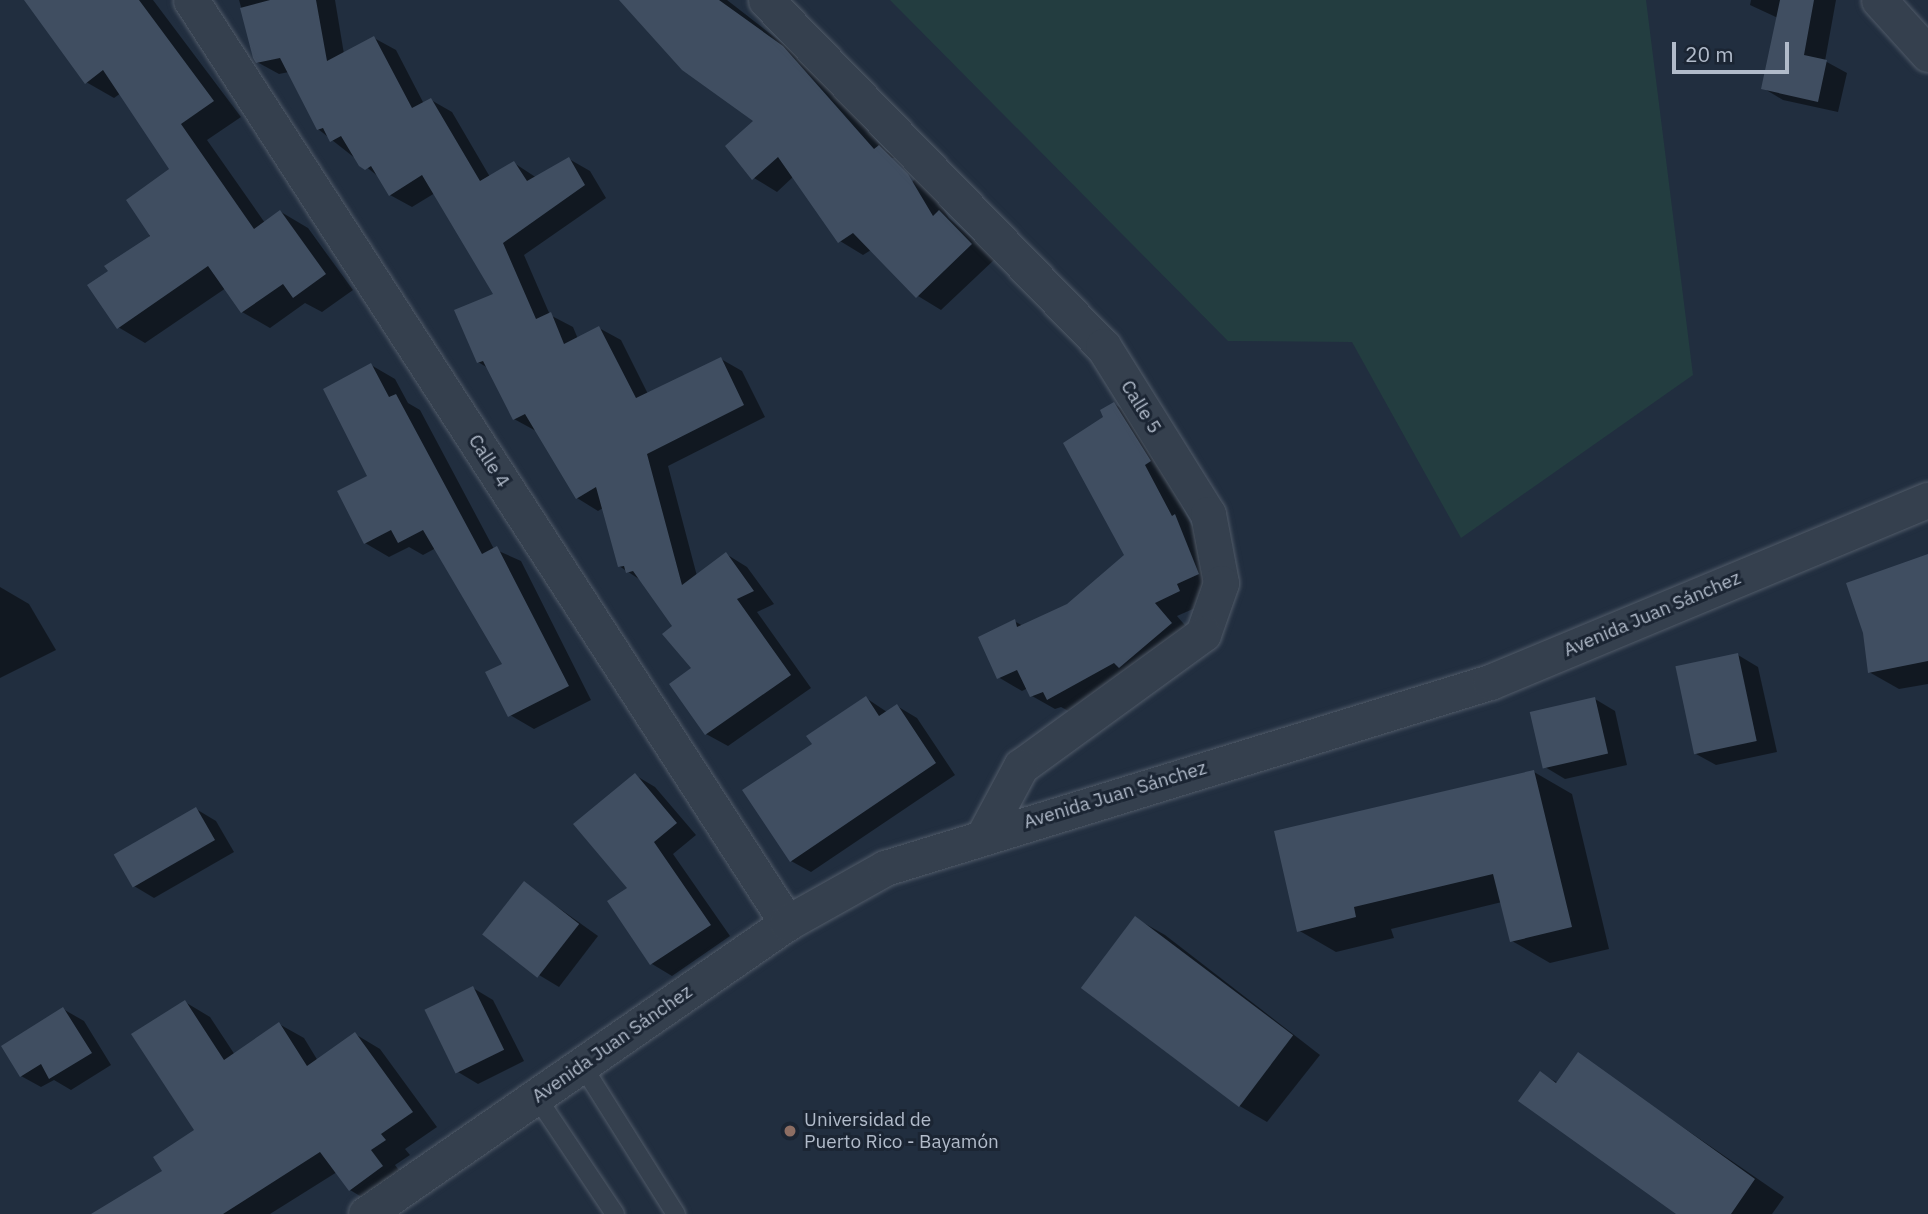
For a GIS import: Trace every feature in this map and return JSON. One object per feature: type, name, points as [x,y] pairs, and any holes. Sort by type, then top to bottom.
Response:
[{"type":"street","name":"Calle 4","points":[[191,0],[787,923]]},
{"type":"street","name":"Calle 5","points":[[766,0],[1103,346],[1208,514],[1221,583],[1203,634],[1021,766],[984,835]]},
{"type":"street","points":[[1879,0],[1928,54]]},
{"type":"street","name":"Avenida Juan Sánchez","points":[[366,1214],[787,923],[885,868],[984,835],[1490,682],[1928,500]]},
{"type":"lane","points":[[582,1065],[676,1214]]},
{"type":"lane","points":[[536,1096],[615,1214]]},
{"type":"green space","points":[[890,0],[1646,0],[1693,375],[1461,538],[1352,342],[1228,341]]},
{"type":"building","points":[[24,0],[139,0],[214,101],[181,124],[254,229],[280,210],[326,274],[293,298],[283,284],[241,313],[208,266],[117,329],[87,285],[108,271],[104,266],[150,236],[126,200],[169,169],[103,70],[85,84]]},
{"type":"building","points":[[270,0],[316,0],[327,61],[374,36],[412,108],[431,98],[480,181],[514,161],[527,181],[569,157],[585,185],[503,243],[536,319],[551,312],[564,344],[599,326],[636,398],[721,357],[744,405],[647,454],[682,585],[726,552],[754,591],[737,599],[791,675],[705,735],[669,684],[691,668],[662,634],[672,626],[633,571],[626,573],[624,566],[618,567],[596,487],[576,499],[525,414],[513,420],[483,361],[477,363],[454,310],[493,294],[422,175],[389,196],[371,166],[365,170],[359,166],[341,136],[330,142],[323,128],[317,130],[280,58],[256,63],[253,58],[240,8]]},
{"type":"building","points":[[619,0],[719,0],[783,46],[874,149],[879,145],[908,174],[933,216],[939,210],[972,244],[916,298],[853,233],[838,243],[778,157],[752,180],[725,146],[753,121],[682,70]]},
{"type":"building","points":[[1780,0],[1814,0],[1804,55],[1827,60],[1818,102],[1761,89]]},
{"type":"building","points":[[371,363],[389,397],[396,394],[482,554],[497,546],[569,686],[508,717],[485,672],[502,664],[423,530],[398,543],[391,530],[364,544],[337,491],[367,476],[323,389]]},
{"type":"building","points":[[1114,402],[1151,461],[1145,465],[1172,516],[1175,514],[1199,574],[1177,584],[1180,591],[1155,603],[1172,623],[1119,668],[1114,663],[1047,700],[1043,692],[1030,697],[1017,670],[997,679],[978,637],[1015,619],[1017,627],[1067,604],[1124,555],[1063,443],[1103,417],[1100,410]]},
{"type":"building","points":[[1928,554],[1928,661],[1868,673],[1863,633],[1846,583]]},
{"type":"building","points":[[1738,653],[1757,741],[1694,754],[1675,666]]},
{"type":"building","points":[[866,696],[879,716],[897,704],[936,763],[790,862],[742,790],[812,744],[806,736]]},
{"type":"building","points":[[1595,697],[1608,754],[1543,769],[1530,712]]},
{"type":"building","points":[[1534,770],[1572,927],[1510,942],[1493,874],[1354,907],[1356,917],[1297,932],[1274,831]]},
{"type":"building","points":[[635,773],[677,823],[654,842],[711,925],[650,965],[607,901],[627,888],[573,824]]},
{"type":"building","points":[[196,807],[215,840],[133,887],[114,855]]},
{"type":"building","points":[[524,881],[579,924],[537,978],[482,935]]},
{"type":"building","points":[[1135,916],[1293,1035],[1239,1107],[1081,988]]},
{"type":"building","points":[[473,986],[504,1050],[456,1073],[424,1010]]},
{"type":"building","points":[[185,1000],[224,1060],[279,1022],[307,1066],[355,1032],[413,1112],[381,1134],[386,1140],[371,1150],[383,1166],[349,1191],[320,1152],[223,1214],[91,1214],[162,1171],[153,1157],[194,1130],[131,1034]]},
{"type":"building","points":[[63,1007],[92,1053],[49,1079],[41,1064],[20,1077],[1,1046]]},
{"type":"building","points":[[1578,1052],[1755,1179],[1731,1214],[1676,1214],[1518,1101],[1540,1071],[1556,1083]]},
{"type":"place","name":"Universidad de Puerto Rico - Bayamón","points":[[790,1131]]}]
